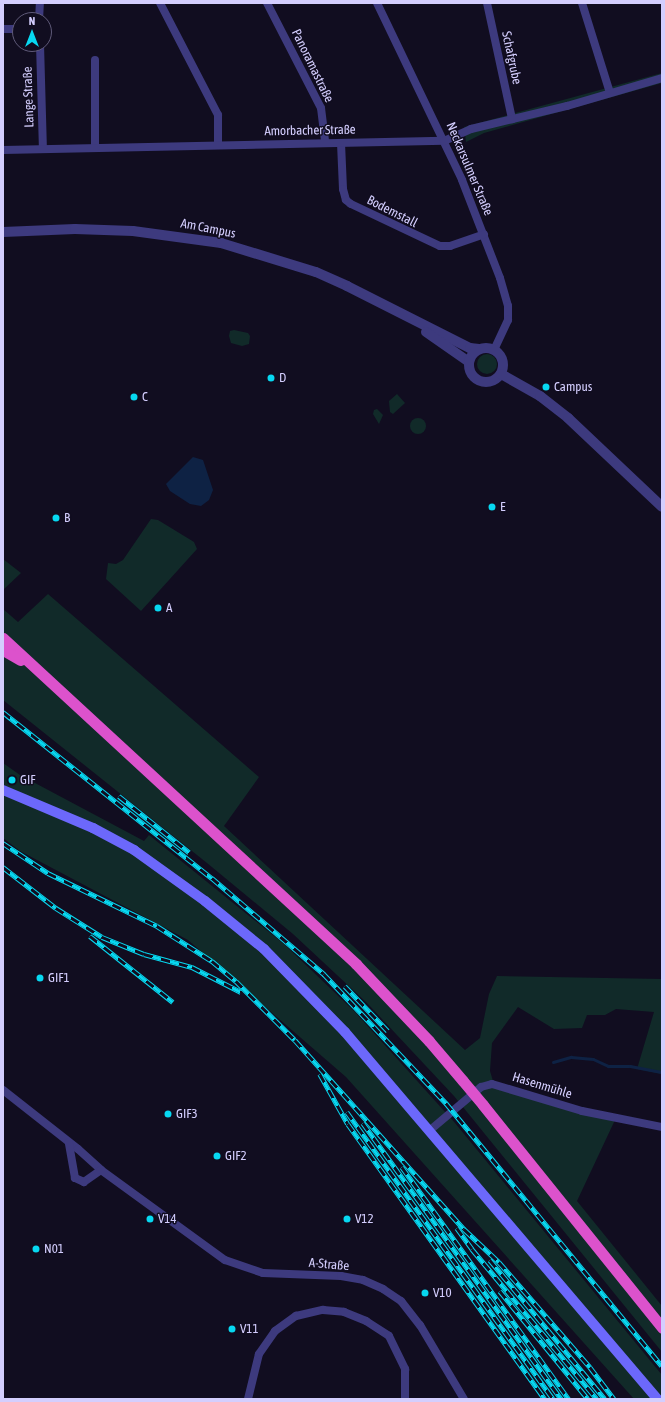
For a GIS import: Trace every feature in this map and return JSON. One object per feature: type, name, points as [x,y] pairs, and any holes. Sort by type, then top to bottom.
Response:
[{"type":"highway","points":[[3,638],[45,675],[356,964],[430,1041],[483,1104],[662,1328]]},
{"type":"highway","points":[[3,650],[45,675]]},
{"type":"main road","points":[[3,790],[93,828],[134,850],[205,901],[264,949],[340,1027],[657,1399]]},
{"type":"street","points":[[160,3],[218,115],[218,144]]},
{"type":"street","name":"Panoramastraße","points":[[267,3],[321,108],[324,143]]},
{"type":"street","name":"Neckarsulmer Straße","points":[[377,3],[444,141],[484,234],[508,306],[508,320],[494,350]]},
{"type":"street","name":"Schafgrube","points":[[487,3],[512,119]]},
{"type":"street","points":[[582,3],[610,93]]},
{"type":"street","name":"Lange Straße","points":[[40,52],[43,149]]},
{"type":"street","points":[[95,60],[95,148]]},
{"type":"street","name":"Amorbacher Straße","points":[[3,150],[218,144],[444,141],[471,129],[662,78]]},
{"type":"street","name":"Bodemstall","points":[[341,143],[343,189],[346,200],[351,204],[440,246],[450,246],[484,234]]},
{"type":"street","name":"Am Campus","points":[[3,232],[133,230],[208,240],[316,272],[348,286],[394,311],[470,348],[479,349]]},
{"type":"street","name":"Am Campus","points":[[394,311],[469,362]]},
{"type":"street","points":[[479,349],[494,350],[502,358],[501,374],[490,382],[481,382],[471,373],[469,362],[479,349]]},
{"type":"street","points":[[501,374],[540,396],[568,418],[662,507]]},
{"type":"street","name":"Hasenmühle","points":[[429,1130],[481,1087],[492,1084],[582,1111],[662,1127]]},
{"type":"street","name":"A-Straße","points":[[3,1090],[101,1170],[225,1260],[263,1273],[341,1276],[363,1280],[382,1289],[401,1301],[420,1325],[464,1399]]},
{"type":"street","points":[[69,1143],[74,1178],[84,1182],[101,1170]]},
{"type":"street","points":[[248,1399],[251,1377],[259,1354],[275,1331],[296,1316],[323,1310],[344,1312],[366,1321],[389,1336],[405,1369],[405,1399]]},
{"type":"green space","points":[[662,73],[662,83],[484,133],[466,142],[464,127]]},
{"type":"green space","points":[[234,330],[248,333],[250,336],[249,344],[242,346],[231,343],[229,336],[230,331]]},
{"type":"green space","points":[[487,354],[494,357],[497,364],[494,371],[487,374],[480,371],[477,364],[480,357]]},
{"type":"green space","points":[[397,394],[405,403],[393,414],[390,412],[389,401]]},
{"type":"green space","points":[[377,409],[383,415],[379,424],[373,414],[374,410]]},
{"type":"green space","points":[[418,418],[425,423],[426,426],[421,433],[418,434],[411,429],[410,426],[415,419]]},
{"type":"green space","points":[[151,519],[158,520],[194,542],[197,549],[141,611],[106,579],[108,563],[116,564],[123,560]]},
{"type":"green space","points":[[3,559],[21,573],[3,590]]},
{"type":"green space","points":[[48,594],[259,777],[224,826],[465,1050],[480,1038],[489,994],[497,976],[662,979],[662,1074],[637,1069],[654,1012],[616,1009],[605,1015],[587,1015],[582,1028],[554,1029],[518,1007],[492,1043],[490,1071],[493,1081],[615,1120],[577,1201],[662,1306],[662,1352],[454,1096],[367,1003],[293,934],[207,863],[3,700],[3,609],[18,622]]},
{"type":"green space","points":[[3,763],[20,775],[144,841],[149,835],[284,944],[355,1012],[455,1123],[662,1375],[662,1399],[634,1399],[346,1077],[188,940],[20,851],[3,838]]},
{"type":"water","points":[[193,457],[203,460],[213,490],[209,500],[201,506],[190,504],[170,491],[166,484]]},
{"type":"waterway","points":[[553,1062],[571,1057],[593,1059],[608,1066],[630,1066],[662,1072]]},
{"type":"railway","points":[[3,712],[212,878],[324,974],[446,1103],[662,1366]]},
{"type":"railway","points":[[119,796],[189,852]]},
{"type":"railway","points":[[3,843],[48,873],[157,926],[212,961],[236,981],[295,1040],[464,1229],[499,1262],[590,1367],[614,1399]]},
{"type":"railway","points":[[3,867],[56,908],[102,937],[144,954],[192,967],[241,992]]},
{"type":"railway","points":[[90,936],[173,1002]]},
{"type":"railway","points":[[345,986],[388,1031]]},
{"type":"railway","points":[[320,1074],[348,1124],[545,1399]]},
{"type":"railway","points":[[347,1112],[553,1399]]},
{"type":"railway","points":[[363,1123],[561,1399]]},
{"type":"railway","points":[[402,1167],[569,1399]]},
{"type":"railway","points":[[457,1228],[472,1249],[597,1399]]},
{"type":"railway","points":[[490,1260],[605,1399]]},
{"type":"railway","points":[[500,1291],[588,1399]]},
{"type":"place","name":"D","points":[[271,378]]},
{"type":"place","name":"Campus","points":[[546,387]]},
{"type":"place","name":"C","points":[[134,397]]},
{"type":"place","name":"E","points":[[492,507]]},
{"type":"place","name":"B","points":[[56,518]]},
{"type":"place","name":"A","points":[[158,608]]},
{"type":"place","name":"GIF","points":[[12,780]]},
{"type":"place","name":"GIF1","points":[[40,978]]},
{"type":"place","name":"GIF3","points":[[168,1114]]},
{"type":"place","name":"GIF2","points":[[217,1156]]},
{"type":"place","name":"V14","points":[[150,1219]]},
{"type":"place","name":"V12","points":[[347,1219]]},
{"type":"place","name":"N01","points":[[36,1249]]},
{"type":"place","name":"V10","points":[[425,1293]]},
{"type":"place","name":"V11","points":[[232,1329]]}]
